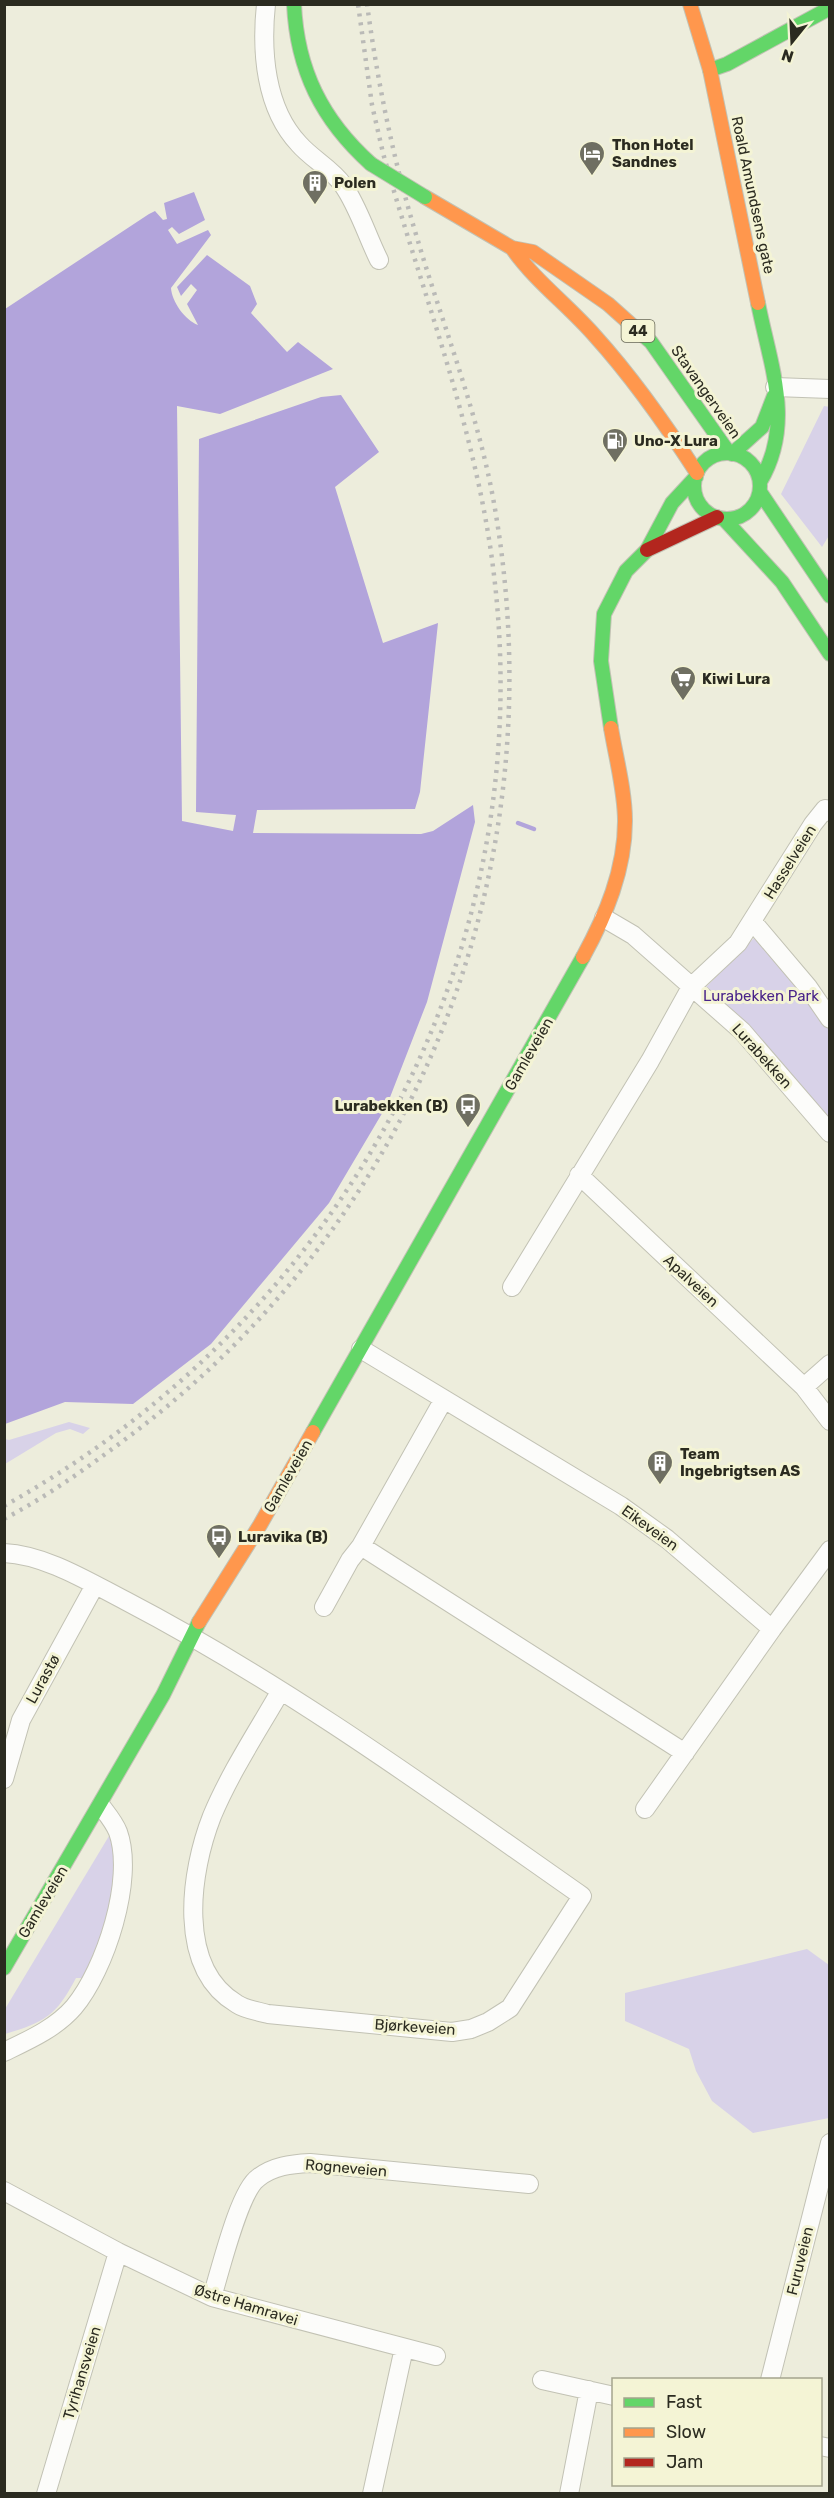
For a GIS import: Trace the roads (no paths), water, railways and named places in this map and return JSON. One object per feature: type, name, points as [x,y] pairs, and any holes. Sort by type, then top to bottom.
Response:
[{"type":"main road","name":"44","points":[[294,4],[297,48],[310,83]]},
{"type":"main road","name":"Roald Amundsens gate","points":[[690,4],[710,70],[780,413],[777,442],[771,463],[760,487]]},
{"type":"main road","points":[[710,70],[727,64],[830,8]]},
{"type":"main road","name":"44","points":[[310,23],[310,83]]},
{"type":"main road","name":"Stavangerveien","points":[[310,83],[332,126],[371,164],[512,248],[533,252],[608,304],[651,342],[730,453],[751,463],[760,487],[830,596]]},
{"type":"main road","name":"Stavangerveien","points":[[512,248],[524,267],[594,334],[659,417],[696,475],[696,497],[708,512],[720,518],[756,548],[800,605],[830,654]]},
{"type":"main road","points":[[730,453],[762,427],[775,390]]},
{"type":"main road","name":"Stavangerveien","points":[[696,475],[710,458],[730,453]]},
{"type":"main road","name":"Gamleveien","points":[[4,1968],[100,1806],[604,918],[619,872],[625,819],[601,661],[600,641],[604,614],[626,572],[647,550],[672,503],[696,475]]},
{"type":"main road","points":[[720,518],[734,518],[750,509],[760,487]]},
{"type":"main road","name":"Gamleveien","points":[[647,550],[720,518]]},
{"type":"street","points":[[266,4],[265,58],[270,86],[278,110],[298,144],[343,185],[379,260]]},
{"type":"street","points":[[775,390],[830,389]]},
{"type":"street","name":"Hasselveien","points":[[691,987],[738,943],[813,824],[825,809],[830,812]]},
{"type":"street","name":"Lurabekken","points":[[604,918],[633,935],[742,1031],[830,1133]]},
{"type":"street","points":[[753,922],[808,987],[830,1019]]},
{"type":"street","points":[[512,1287],[650,1061],[691,987]]},
{"type":"street","name":"Apalveien","points":[[579,1175],[804,1387],[830,1421]]},
{"type":"street","name":"Eikeveien","points":[[361,1349],[621,1506],[668,1539],[772,1629]]},
{"type":"street","points":[[804,1387],[830,1364]]},
{"type":"street","points":[[324,1607],[444,1399]]},
{"type":"street","points":[[361,1546],[685,1753]]},
{"type":"street","points":[[4,1553],[42,1561],[95,1585],[195,1639]]},
{"type":"street","points":[[645,1809],[826,1555]]},
{"type":"street","name":"Lurastø","points":[[4,1779],[21,1720],[95,1585]]},
{"type":"street","name":"Bjørkeveien","points":[[195,1639],[280,1692],[453,1805],[582,1896],[510,2008],[488,2022],[452,2032],[268,2014],[239,2005],[224,1995],[208,1974],[200,1958],[194,1917],[195,1886],[201,1856],[211,1819],[221,1795],[280,1692]]},
{"type":"street","points":[[4,2052],[56,2023],[73,2007],[90,1984],[104,1957],[114,1925],[122,1855],[119,1834],[112,1819],[100,1806]]},
{"type":"street","name":"Furuveien","points":[[770,2378],[830,2143]]},
{"type":"street","name":"Rogneveien","points":[[212,2297],[245,2193],[257,2178],[282,2165],[310,2163],[530,2184]]},
{"type":"street","name":"Østre Hamravei","points":[[4,2191],[118,2252],[212,2297],[436,2356]]},
{"type":"street","name":"Tyrihansveien","points":[[46,2493],[118,2252]]},
{"type":"street","points":[[372,2493],[404,2348]]},
{"type":"street","points":[[542,2380],[612,2396]]},
{"type":"street","points":[[569,2493],[589,2390]]},
{"type":"waterway","name":"Lurabekken","points":[[518,823],[534,829]]},
{"type":"railway","points":[[4,1506],[124,1428],[230,1335],[320,1229],[394,1112],[449,985],[485,851],[500,711],[493,567],[474,462],[446,358],[383,153],[372,105],[358,4]]},
{"type":"railway","points":[[4,1519],[52,1491],[127,1438],[229,1351],[315,1252],[387,1145],[442,1029],[482,907],[504,779],[509,648],[496,515],[472,411],[401,182],[376,64],[367,4]]},
{"type":"place","name":"Thon Hotel Sandnes","points":[[592,177]]},
{"type":"place","name":"Polen","points":[[315,206]]},
{"type":"place","name":"Uno-X Lura","points":[[615,464]]},
{"type":"place","name":"Kiwi Lura","points":[[683,702]]},
{"type":"place","name":"Lurabekken (B)","points":[[468,1129]]},
{"type":"place","name":"Team Ingebrigtsen AS","points":[[660,1486]]},
{"type":"place","name":"Luravika (B)","points":[[219,1560]]},
{"type":"park label","name":"Lurabekken Park","points":[[761,996]]}]
